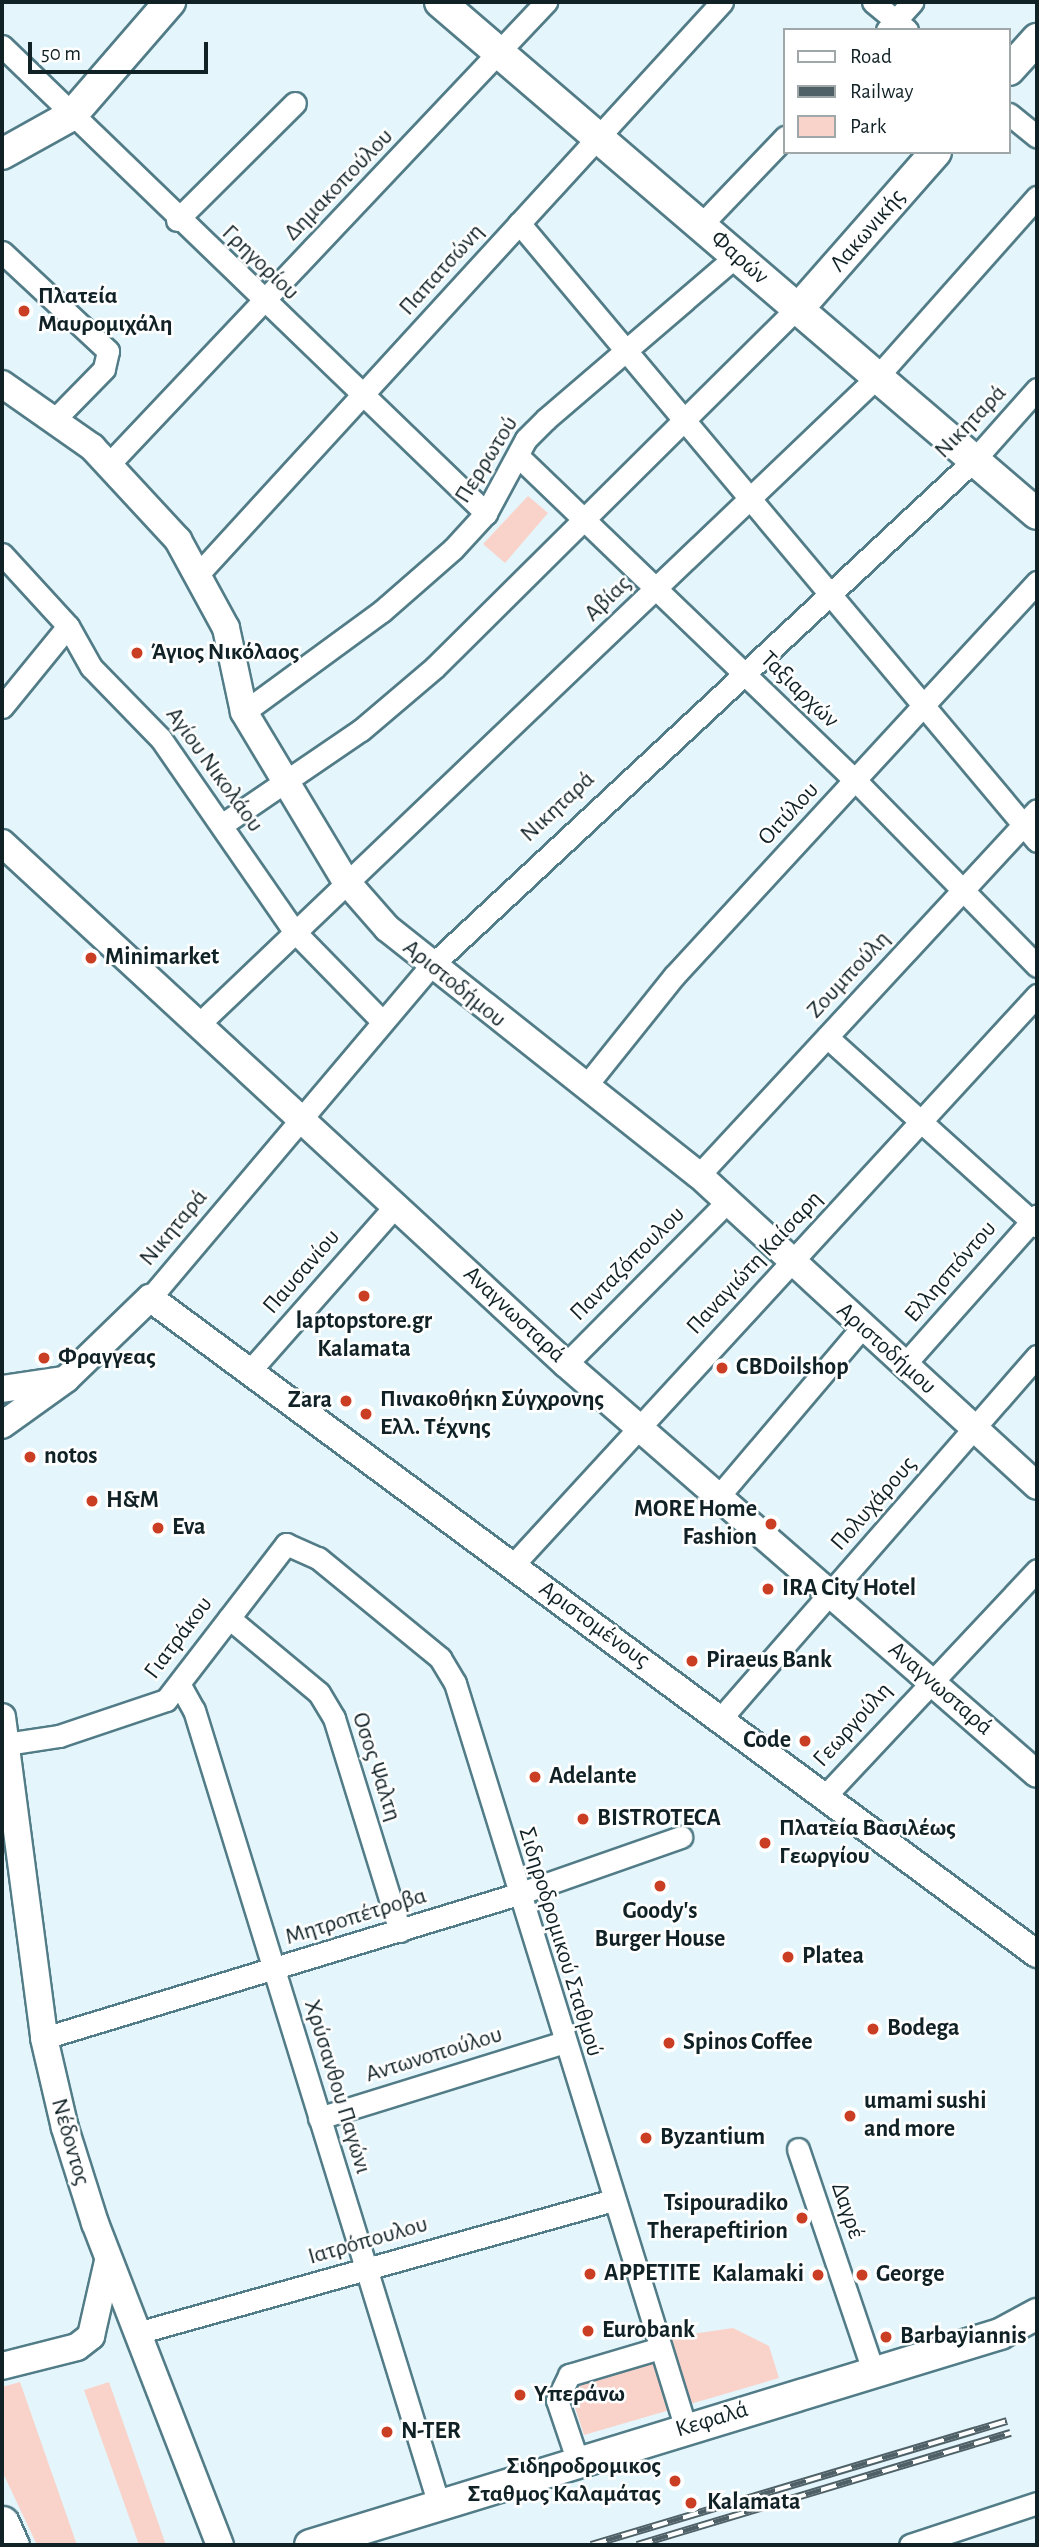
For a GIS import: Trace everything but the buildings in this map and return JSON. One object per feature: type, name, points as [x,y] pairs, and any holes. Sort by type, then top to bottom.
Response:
[{"type":"main road","points":[[2,154],[72,115],[170,2]]},
{"type":"main road","name":"Φαρών","points":[[440,2],[1037,514]]},
{"type":"main road","points":[[1011,68],[1037,39]]},
{"type":"main road","name":"Λακωνικής","points":[[798,308],[934,154]]},
{"type":"main road","name":"Κεφαλά","points":[[310,2545],[873,2370],[1000,2334],[1037,2314]]},
{"type":"main road","points":[[2,2523],[12,2545]]},
{"type":"street","name":"Δημακοπούλου","points":[[110,463],[501,54],[546,2]]},
{"type":"street","name":"Παπατσώνη","points":[[200,572],[722,2]]},
{"type":"street","points":[[873,2],[896,27],[912,2]]},
{"type":"street","name":"Γρηγορίου","points":[[2,46],[177,220],[486,513]]},
{"type":"street","points":[[177,220],[295,103]]},
{"type":"street","points":[[1011,116],[1037,137]]},
{"type":"street","points":[[701,225],[783,138]]},
{"type":"street","name":"Αβίας","points":[[199,1024],[345,880],[657,588],[877,377],[1037,197]]},
{"type":"street","points":[[519,223],[922,703],[1033,826]]},
{"type":"street","points":[[2,252],[108,351],[104,369],[55,419]]},
{"type":"street","name":"Περρωτού","points":[[244,712],[382,611],[486,513],[519,457],[546,419],[736,256]]},
{"type":"street","points":[[223,824],[361,730],[435,667],[583,517],[798,308]]},
{"type":"street","name":"Αριστοδήμου","points":[[2,384],[55,419],[110,463],[156,510],[200,572],[232,643],[244,712],[345,880],[430,967],[699,1175],[791,1263],[1037,1486]]},
{"type":"street","name":"Νικηταρά","points":[[150,1297],[381,1020],[430,967],[743,672],[974,460],[1037,389]]},
{"type":"street","name":"Ταξιαρχών","points":[[519,457],[856,781],[1037,966]]},
{"type":"street","name":"Αγίου Νικολάου","points":[[2,554],[68,626],[91,667],[148,724],[223,824],[294,931],[381,1020]]},
{"type":"street","name":"Οιτύλου","points":[[585,1087],[674,976],[856,781],[922,703],[1037,582]]},
{"type":"street","points":[[2,707],[68,626]]},
{"type":"street","name":"Ζουμπούλη","points":[[699,1175],[963,889],[1033,826]]},
{"type":"street","name":"Αναγνωσταρά","points":[[2,843],[566,1364],[1037,1774]]},
{"type":"street","name":"Παναγιώτη Καίσαρη","points":[[512,1566],[1037,995]]},
{"type":"street","points":[[827,1037],[1035,1221]]},
{"type":"street","name":"Πανταζόπουλου","points":[[566,1364],[728,1201]]},
{"type":"street","name":"Παυσανίου","points":[[248,1373],[395,1206]]},
{"type":"street","name":"Ελλησπόντου","points":[[904,1365],[1035,1221]]},
{"type":"street","points":[[5,1423],[66,1379],[150,1297]]},
{"type":"street","name":"Αριστομένους","points":[[150,1297],[248,1373],[722,1717],[1037,1954]]},
{"type":"street","points":[[718,1497],[862,1327]]},
{"type":"street","name":"Πολυχάρους","points":[[722,1717],[1037,1356]]},
{"type":"street","points":[[2,1389],[66,1379]]},
{"type":"street","name":"Γιατράκου","points":[[6,1744],[81,1730],[159,1704],[181,1687],[229,1618],[286,1544]]},
{"type":"street","name":"Σιδηροδρομικού Σταθμού","points":[[286,1544],[318,1558],[440,1658],[454,1683],[686,2428]]},
{"type":"street","name":"Γεωργούλη","points":[[825,1796],[930,1680],[1037,1570]]},
{"type":"street","name":"Οσος Ψαλτη","points":[[229,1618],[318,1693],[334,1718],[400,1931]]},
{"type":"street","name":"Χρύσανθου Παγώνι","points":[[181,1687],[274,1970],[439,2505]]},
{"type":"street","name":"Νέδοντος","points":[[2,1717],[44,2038],[65,2128],[108,2259],[220,2545]]},
{"type":"street","name":"Μητροπέτροβα","points":[[44,2038],[518,1894],[681,1837]]},
{"type":"street","name":"Αντωνοπούλου","points":[[319,2118],[564,2042]]},
{"type":"street","name":"Δαγρέ","points":[[798,2148],[873,2370]]},
{"type":"street","name":"Ιατρόπουλου","points":[[137,2333],[614,2200]]},
{"type":"street","points":[[2,2366],[77,2347],[91,2336],[108,2259]]},
{"type":"street","points":[[578,2462],[558,2400],[569,2375],[660,2348]]},
{"type":"street","points":[[911,2545],[1037,2503]]},
{"type":"green space","points":[[528,496],[548,513],[505,563],[483,544]]},
{"type":"green space","points":[[733,2328],[769,2346],[779,2378],[584,2435],[563,2371],[678,2336]]},
{"type":"green space","points":[[20,2382],[77,2545],[37,2545],[2,2471],[2,2387]]},
{"type":"green space","points":[[109,2382],[166,2545],[139,2545],[84,2390]]},
{"type":"railway","points":[[591,2545],[1007,2421]]},
{"type":"railway","points":[[637,2545],[1011,2433]]},
{"type":"place","name":"Πλατεία Μαυρομιχάλη","points":[[24,311]]},
{"type":"place","name":"Άγιος Νικόλαος","points":[[137,653]]},
{"type":"place","name":"Minimarket","points":[[91,958]]},
{"type":"place","name":"laptopstore.gr Kalamata","points":[[364,1296]]},
{"type":"place","name":"Φραγγεας","points":[[44,1358]]},
{"type":"place","name":"CBDoilshop","points":[[722,1368]]},
{"type":"place","name":"Zara","points":[[346,1401]]},
{"type":"place","name":"Πινακοθήκη Σύγχρονης Ελλ. Τέχνης","points":[[366,1414]]},
{"type":"place","name":"notos","points":[[30,1457]]},
{"type":"place","name":"H&M","points":[[92,1501]]},
{"type":"place","name":"MORE Home Fashion","points":[[771,1524]]},
{"type":"place","name":"Eva","points":[[158,1528]]},
{"type":"place","name":"IRA City Hotel","points":[[768,1589]]},
{"type":"place","name":"Piraeus Bank","points":[[692,1661]]},
{"type":"place","name":"Code","points":[[805,1741]]},
{"type":"place","name":"Adelante","points":[[535,1777]]},
{"type":"place","name":"BISTROTECA","points":[[583,1819]]},
{"type":"place","name":"Πλατεία Βασιλέως Γεωργίου","points":[[765,1843]]},
{"type":"place","name":"Goody's Burger House","points":[[660,1886]]},
{"type":"place","name":"Platea","points":[[788,1957]]},
{"type":"place","name":"Bodega","points":[[873,2029]]},
{"type":"place","name":"Spinos Coffee","points":[[669,2043]]},
{"type":"place","name":"umami sushi and more","points":[[850,2116]]},
{"type":"place","name":"Byzantium","points":[[646,2138]]},
{"type":"place","name":"Tsipouradiko Therapeftirion","points":[[802,2218]]},
{"type":"place","name":"APPETITE","points":[[590,2274]]},
{"type":"place","name":"Kalamaki","points":[[818,2275]]},
{"type":"place","name":"George","points":[[862,2275]]},
{"type":"place","name":"Eurobank","points":[[588,2331]]},
{"type":"place","name":"Barbayiannis","points":[[886,2337]]},
{"type":"place","name":"Υπεράνω","points":[[520,2395]]},
{"type":"place","name":"N-TER","points":[[387,2432]]},
{"type":"place","name":"Σιδηροδρομικος Σταθμος Καλαμάτας","points":[[675,2481]]},
{"type":"place","name":"Kalamata","points":[[691,2503]]}]
